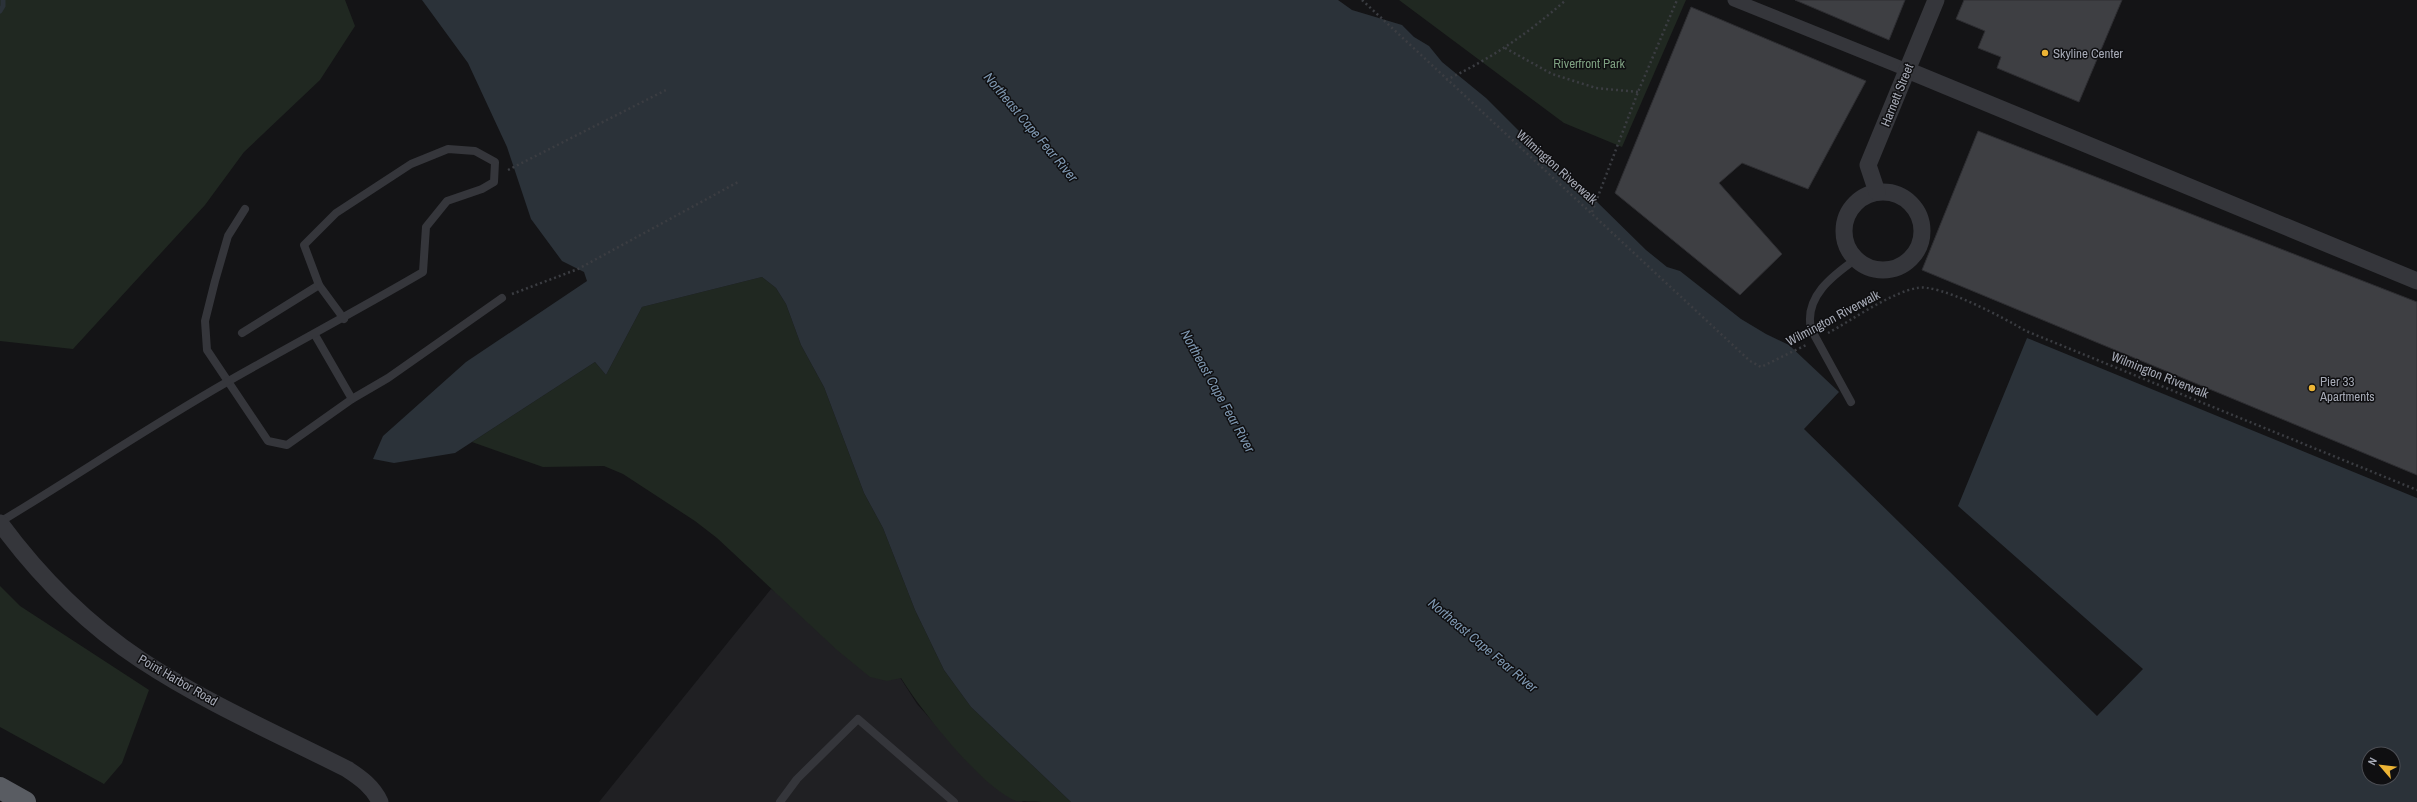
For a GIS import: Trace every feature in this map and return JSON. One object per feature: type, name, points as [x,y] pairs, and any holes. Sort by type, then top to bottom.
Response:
[{"type":"highway","points":[[0,788],[25,802]]},
{"type":"street","points":[[1734,0],[2417,281]]},
{"type":"street","name":"Harnett Street","points":[[1876,192],[1868,165],[1936,0]]},
{"type":"street","points":[[1876,192],[1890,192],[1903,196],[1913,205],[1920,216],[1923,229],[1921,242],[1915,254],[1905,264],[1893,269],[1880,270],[1867,267],[1856,260],[1845,242],[1845,221],[1856,202],[1876,192]]},
{"type":"street","name":"Point Harbor Road","points":[[0,523],[49,582],[72,604],[128,650],[202,696],[347,769],[361,778],[373,790],[380,802]]},
{"type":"lane","points":[[0,523],[227,383],[315,336],[344,319],[423,272],[426,227],[447,201],[482,189],[494,182],[495,162],[475,151],[448,149],[411,164],[336,213],[304,245],[319,285],[344,319]]},
{"type":"lane","points":[[245,209],[228,236],[205,321],[207,350],[227,383],[268,441],[287,445],[352,399],[388,378],[502,298]]},
{"type":"lane","points":[[1851,402],[1817,339],[1808,317],[1811,304],[1821,289],[1839,271],[1856,260]]},
{"type":"lane","points":[[242,333],[319,285]]},
{"type":"lane","points":[[315,336],[352,399]]},
{"type":"lane","points":[[780,802],[797,779],[858,719],[954,802]]},
{"type":"path","name":"Wilmington Riverwalk","points":[[1362,0],[1446,80],[1592,212],[1750,361],[1761,367],[1817,339],[1903,291],[1919,287],[1933,289],[1998,314],[2026,331],[2417,490]]},
{"type":"path","points":[[1446,80],[1482,63],[1530,32],[1566,0]]},
{"type":"path","points":[[1592,212],[1638,92],[1677,0]]},
{"type":"path","points":[[1505,48],[1552,74],[1596,88],[1638,92]]},
{"type":"path","points":[[495,176],[666,90]]},
{"type":"path","points":[[502,298],[578,269],[738,182]]},
{"type":"shaded area","points":[[771,589],[887,657],[917,704],[951,742],[1023,802],[599,802]]},
{"type":"green space","points":[[0,0],[345,0],[355,26],[320,80],[244,152],[205,205],[73,349],[0,341]]},
{"type":"green space","name":"Riverfront Park","points":[[1399,0],[1686,0],[1622,147],[1564,123]]},
{"type":"green space","points":[[762,277],[776,288],[786,304],[801,345],[824,387],[864,493],[883,528],[915,610],[944,670],[971,707],[1071,802],[1016,801],[1002,793],[986,781],[953,746],[922,708],[901,678],[887,681],[870,677],[837,650],[717,538],[695,521],[623,474],[604,466],[543,467],[472,442],[595,362],[606,375],[642,307]]},
{"type":"green space","points":[[0,586],[20,606],[149,690],[122,763],[104,784],[0,727]]},
{"type":"water","name":"Northeast Cape Fear River","points":[[422,0],[1338,0],[1352,10],[1402,25],[1414,37],[1429,46],[1442,62],[1486,98],[1562,174],[1592,197],[1646,250],[1667,267],[1680,271],[1741,319],[1766,334],[1789,345],[1839,392],[1804,429],[2097,716],[2143,669],[1958,506],[2027,338],[2417,498],[2417,802],[1071,802],[971,707],[944,670],[915,610],[883,528],[864,493],[824,387],[801,345],[786,304],[776,288],[762,277],[642,307],[606,375],[595,362],[455,453],[394,463],[373,459],[383,436],[466,362],[587,281],[584,272],[562,261],[531,219],[507,147],[468,63]]},
{"type":"building","points":[[1795,0],[1905,0],[1889,40]]},
{"type":"building","name":"Skyline Center","points":[[1964,0],[2122,0],[2079,102],[1997,68],[2001,57],[1978,48],[1985,31],[1956,19]]},
{"type":"building","points":[[1691,7],[1866,81],[1808,189],[1742,163],[1719,183],[1782,254],[1740,295],[1615,193]]},
{"type":"building","name":"Pier 33 Apartments","points":[[1978,131],[2417,302],[2417,475],[1922,270]]},
{"type":"waterway","points":[[0,11],[3,6],[3,0]]},
{"type":"place","name":"Skyline Center","points":[[2045,53]]},
{"type":"place","name":"Pier 33 Apartments","points":[[2312,388]]}]
